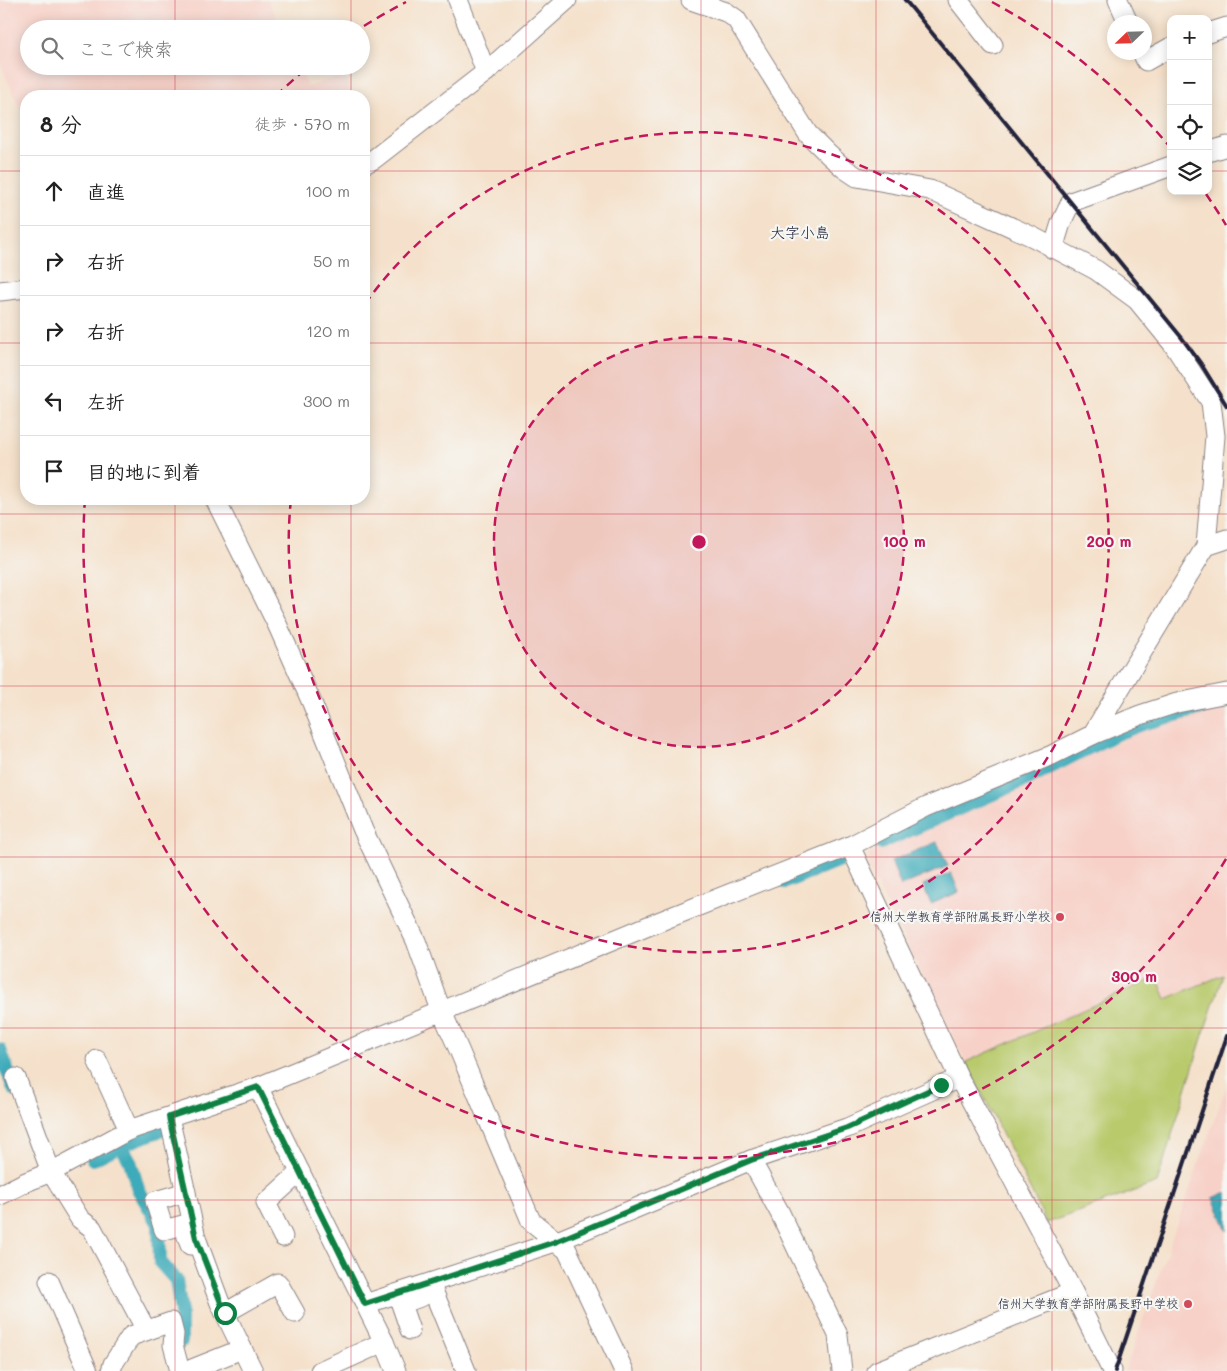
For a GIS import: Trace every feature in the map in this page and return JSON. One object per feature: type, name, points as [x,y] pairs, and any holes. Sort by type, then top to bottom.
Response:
[{"type":"street","points":[[458,0],[486,72]]},
{"type":"street","points":[[370,161],[486,72],[567,0]]},
{"type":"street","points":[[691,0],[726,12],[736,19],[808,134],[844,169],[857,176],[930,190],[1033,237],[1096,270],[1137,300],[1172,344],[1211,402],[1214,436],[1206,546],[1092,735]]},
{"type":"street","points":[[958,0],[994,45]]},
{"type":"street","points":[[1118,0],[1125,15]]},
{"type":"street","points":[[1212,32],[1227,27]]},
{"type":"street","points":[[1152,58],[1167,49]]},
{"type":"street","points":[[1212,151],[1227,146]]},
{"type":"street","points":[[1053,248],[1061,223],[1071,202],[1167,167]]},
{"type":"street","points":[[0,291],[20,289]]},
{"type":"street","points":[[218,505],[277,624],[312,702],[364,830],[416,941],[441,1012],[460,1050],[531,1221],[567,1250],[624,1371]]},
{"type":"street","points":[[1206,546],[1227,539]]},
{"type":"street","points":[[0,1195],[51,1172],[129,1130],[258,1087],[653,924],[850,846],[926,808],[1052,755],[1092,735],[1140,715],[1177,704],[1227,693]]},
{"type":"street","points":[[850,846],[959,1078],[1073,1292],[1112,1371]]},
{"type":"street","points":[[97,1060],[129,1130]]},
{"type":"street","points":[[16,1078],[51,1172],[80,1219],[92,1228],[146,1330]]},
{"type":"street","points":[[410,1330],[400,1304],[432,1288],[555,1242],[751,1160],[847,1128],[959,1078]]},
{"type":"street","points":[[258,1087],[384,1342],[396,1371]]},
{"type":"street","points":[[169,1117],[196,1238],[225,1313],[252,1371]]},
{"type":"street","points":[[751,1160],[780,1213],[838,1335],[842,1371]]},
{"type":"street","points":[[283,1237],[266,1202],[300,1172]]},
{"type":"street","points":[[186,1192],[155,1201],[164,1230],[183,1225],[197,1268],[206,1265]]},
{"type":"street","points":[[50,1281],[88,1371]]},
{"type":"street","points":[[225,1313],[278,1282],[295,1313]]},
{"type":"street","points":[[365,1304],[432,1288]]},
{"type":"street","points":[[432,1288],[466,1371]]},
{"type":"street","points":[[877,1371],[1073,1292]]},
{"type":"street","points":[[111,1371],[113,1364],[131,1336],[171,1322],[174,1334],[173,1345],[180,1371]]},
{"type":"street","points":[[325,1370],[384,1342]]},
{"type":"street","points":[[192,1371],[192,1369],[242,1349]]},
{"type":"shaded area","points":[[0,0],[268,0],[277,20],[20,20],[20,75],[302,75],[308,87],[344,75],[350,90],[20,90],[20,108],[0,63]]},
{"type":"shaded area","name":"信州大学教育学部附属長野小学校","points":[[1227,704],[1227,965],[1157,1183],[1047,1223],[869,869],[868,855],[1140,732]]},
{"type":"shaded area","name":"信州大学教育学部附属長野中学校","points":[[1227,1085],[1227,1371],[1125,1371],[1173,1235]]},
{"type":"green space","points":[[1223,975],[1157,1183],[1047,1223],[966,1062],[1157,977],[1166,999]]},
{"type":"water","points":[[937,842],[948,866],[901,886],[891,861]]},
{"type":"water","points":[[951,873],[959,892],[931,904],[923,885]]},
{"type":"water","points":[[1227,1192],[1227,1230],[1213,1198]]},
{"type":"waterway","points":[[880,843],[1027,779],[1116,734],[1145,723],[1221,703]]},
{"type":"waterway","points":[[785,882],[849,856]]},
{"type":"waterway","points":[[0,1050],[14,1089]]},
{"type":"waterway","points":[[93,1159],[121,1145],[164,1129]]},
{"type":"waterway","points":[[121,1145],[130,1161],[138,1189],[159,1224],[160,1262],[176,1280],[181,1312],[181,1341]]},
{"type":"railway","points":[[905,0],[1182,338],[1227,406]]},
{"type":"railway","points":[[1115,1371],[1227,1036]]},
{"type":"place","name":"信州大学教育学部附属長野小学校","points":[[1060,917]]},
{"type":"place","name":"信州大学教育学部附属長野中学校","points":[[1188,1304]]},
{"type":"district","name":"大字小島","points":[[800,233]]},
{"type":"route","points":[[225,1313],[196,1238],[169,1117],[258,1087],[365,1304],[555,1242],[751,1160],[847,1128],[941,1085]]}]
